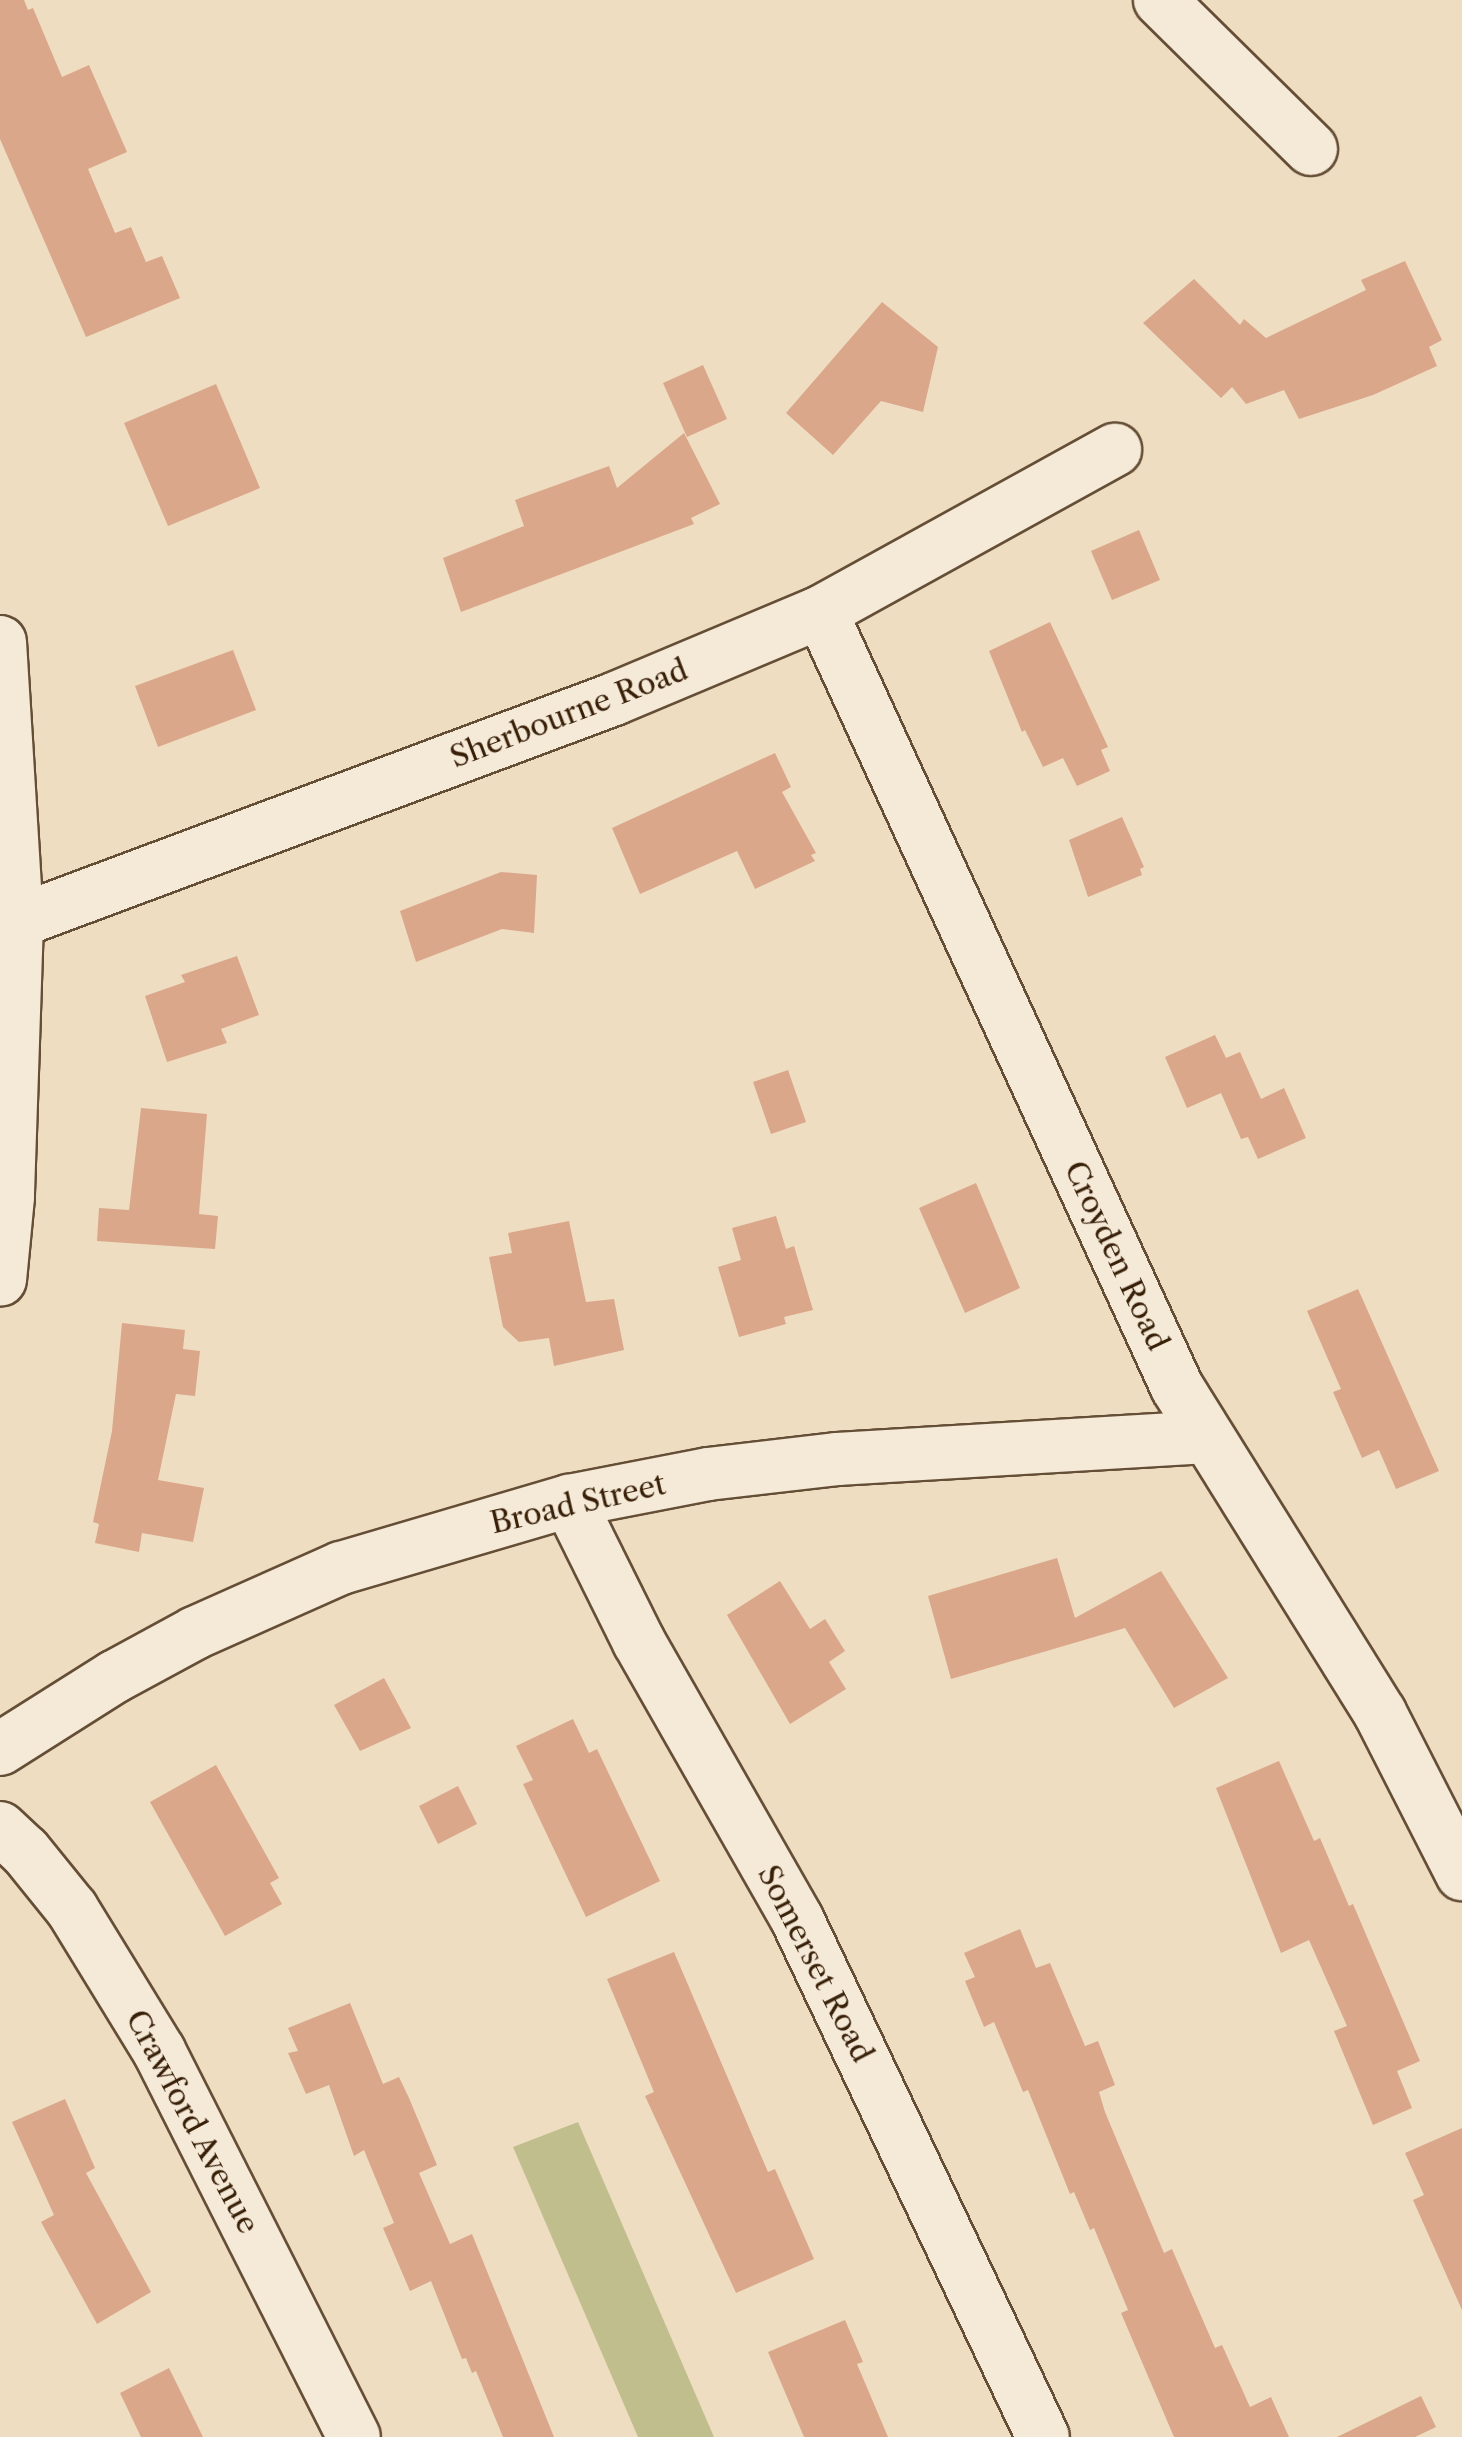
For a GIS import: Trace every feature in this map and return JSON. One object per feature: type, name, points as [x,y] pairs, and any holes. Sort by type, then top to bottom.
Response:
[{"type":"street","points":[[1160,0],[1311,149]]},
{"type":"street","name":"Sherbourne Road","points":[[8,925],[614,699],[820,612],[1115,450]]},
{"type":"street","name":"Croyden Road","points":[[820,612],[1176,1387],[1380,1713],[1462,1874]]},
{"type":"street","points":[[0,642],[8,925],[8,1197],[0,1280]]},
{"type":"street","name":"Broad Street","points":[[0,1749],[114,1677],[195,1633],[341,1568],[570,1501],[708,1474],[838,1459],[1206,1437]]},
{"type":"street","name":"Somerset Road","points":[[570,1501],[639,1642],[797,1920],[1043,2437]]},
{"type":"street","name":"Crawford Avenue","points":[[0,1828],[72,1909],[159,2051],[354,2437]]},
{"type":"shaded area","points":[[578,2122],[714,2437],[638,2437],[513,2147]]},
{"type":"building","points":[[0,0],[24,0],[28,10],[33,8],[62,77],[89,65],[127,152],[88,169],[115,233],[131,227],[146,262],[162,256],[180,298],[86,337],[0,139]]},
{"type":"building","points":[[1405,261],[1442,340],[1429,347],[1437,366],[1373,395],[1299,419],[1284,390],[1246,404],[1232,387],[1221,398],[1143,323],[1194,279],[1240,325],[1244,319],[1266,338],[1366,290],[1361,280]]},
{"type":"building","points":[[882,302],[938,347],[923,412],[881,401],[833,455],[786,413]]},
{"type":"building","points":[[703,365],[727,419],[687,437],[663,383]]},
{"type":"building","points":[[216,384],[260,488],[168,526],[124,423]]},
{"type":"building","points":[[684,433],[720,504],[691,518],[694,524],[461,612],[443,558],[524,526],[515,500],[609,466],[617,488]]},
{"type":"building","points":[[1139,530],[1160,580],[1112,600],[1091,551]]},
{"type":"building","points":[[1050,622],[1108,747],[1101,750],[1110,771],[1077,786],[1063,758],[1043,767],[1025,730],[1022,732],[989,651]]},
{"type":"building","points":[[233,650],[256,710],[158,747],[135,686]]},
{"type":"building","points":[[775,753],[791,787],[782,792],[816,853],[811,855],[815,861],[755,889],[737,851],[640,894],[612,828]]},
{"type":"building","points":[[1122,817],[1144,867],[1140,869],[1142,875],[1088,897],[1069,840]]},
{"type":"building","points":[[501,872],[537,875],[534,933],[502,929],[416,962],[400,911]]},
{"type":"building","points":[[237,956],[259,1015],[221,1029],[227,1043],[167,1062],[145,996],[185,982],[181,975]]},
{"type":"building","points":[[1215,1035],[1226,1058],[1240,1052],[1261,1099],[1284,1088],[1306,1138],[1258,1159],[1248,1137],[1241,1139],[1221,1093],[1187,1108],[1165,1057]]},
{"type":"building","points":[[788,1070],[806,1122],[771,1134],[753,1082]]},
{"type":"building","points":[[141,1108],[207,1114],[199,1214],[218,1216],[215,1249],[97,1241],[99,1208],[129,1210]]},
{"type":"building","points":[[976,1183],[1020,1288],[965,1313],[919,1208]]},
{"type":"building","points":[[776,1216],[786,1249],[794,1246],[813,1310],[784,1317],[786,1324],[739,1337],[718,1267],[741,1260],[732,1228]]},
{"type":"building","points":[[569,1221],[586,1302],[614,1299],[624,1350],[554,1366],[549,1338],[519,1342],[503,1327],[489,1257],[512,1253],[508,1233]]},
{"type":"building","points":[[1358,1289],[1439,1471],[1396,1489],[1379,1450],[1362,1458],[1333,1392],[1341,1389],[1307,1311]]},
{"type":"building","points":[[122,1323],[185,1330],[183,1349],[200,1351],[195,1396],[176,1394],[158,1480],[204,1488],[193,1542],[142,1533],[139,1552],[95,1543],[99,1524],[93,1522],[112,1431]]},
{"type":"building","points":[[1057,1558],[1075,1618],[1161,1571],[1228,1678],[1174,1708],[1125,1628],[951,1679],[928,1596]]},
{"type":"building","points":[[780,1581],[810,1629],[825,1619],[845,1651],[829,1662],[846,1689],[790,1724],[727,1615]]},
{"type":"building","points":[[384,1678],[411,1728],[360,1751],[334,1705]]},
{"type":"building","points":[[573,1719],[589,1753],[597,1749],[660,1881],[586,1917],[523,1784],[533,1780],[516,1746]]},
{"type":"building","points":[[1279,1761],[1314,1841],[1320,1838],[1349,1906],[1353,1904],[1420,2061],[1397,2071],[1412,2108],[1373,2125],[1334,2031],[1347,2026],[1309,1940],[1281,1953],[1216,1788]]},
{"type":"building","points":[[216,1765],[279,1878],[270,1883],[282,1904],[225,1936],[150,1802]]},
{"type":"building","points":[[458,1786],[477,1824],[438,1844],[419,1806]]},
{"type":"building","points":[[1020,1929],[1036,1968],[1050,1963],[1085,2046],[1098,2041],[1115,2085],[1099,2092],[1105,2112],[1164,2253],[1172,2249],[1215,2348],[1222,2345],[1250,2407],[1271,2397],[1289,2437],[1174,2437],[1121,2313],[1128,2310],[1094,2228],[1090,2230],[1074,2192],[1070,2194],[1028,2090],[1023,2092],[994,2022],[984,2027],[965,1981],[975,1977],[964,1953]]},
{"type":"building","points":[[674,1952],[768,2172],[775,2169],[814,2259],[736,2293],[645,2096],[654,2092],[607,1979]]},
{"type":"building","points":[[350,2003],[383,2084],[399,2077],[409,2098],[437,2165],[419,2173],[450,2244],[472,2234],[554,2437],[503,2437],[476,2371],[472,2373],[466,2358],[462,2359],[431,2281],[410,2291],[383,2228],[394,2223],[364,2150],[354,2156],[329,2085],[306,2094],[288,2053],[298,2051],[288,2028]]},
{"type":"building","points":[[65,2099],[95,2168],[86,2173],[151,2292],[97,2324],[41,2222],[54,2215],[12,2122]]},
{"type":"building","points":[[1462,2128],[1462,2310],[1413,2200],[1424,2195],[1405,2153]]},
{"type":"building","points":[[845,2320],[863,2362],[857,2364],[888,2437],[804,2437],[768,2352]]},
{"type":"building","points":[[169,2368],[203,2437],[141,2437],[120,2393]]},
{"type":"building","points":[[1421,2396],[1436,2427],[1415,2437],[1337,2437]]}]
